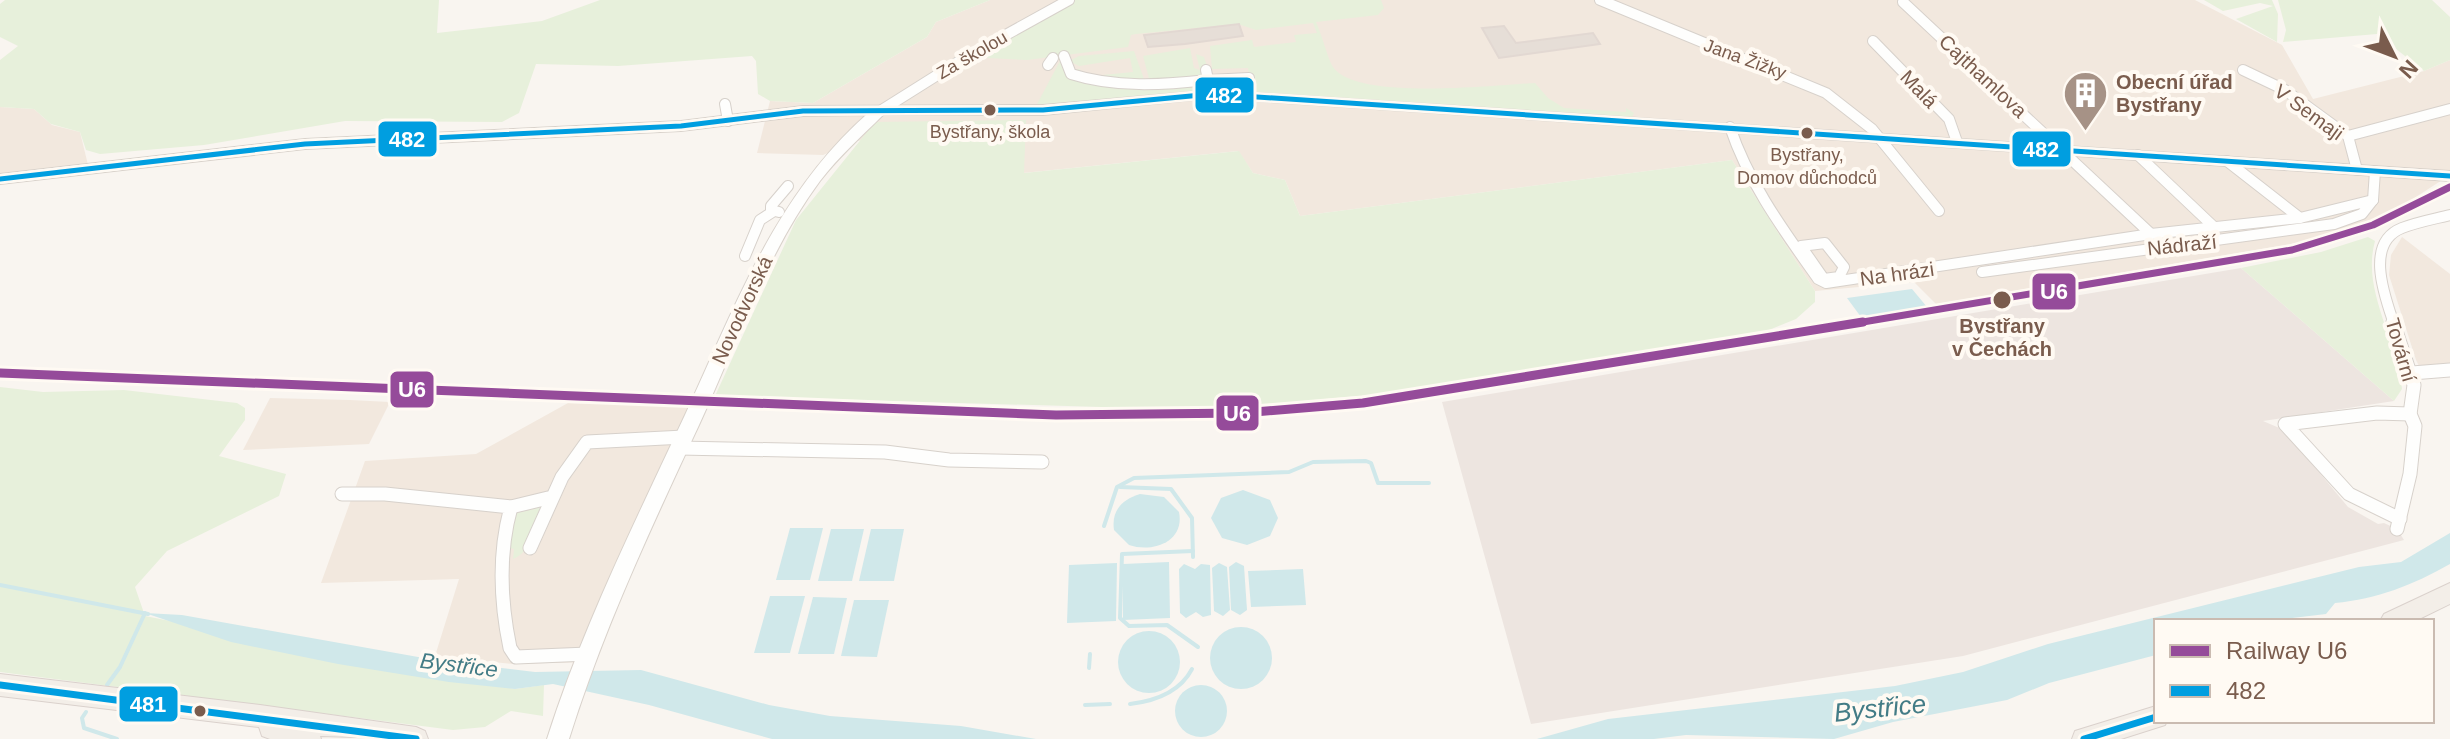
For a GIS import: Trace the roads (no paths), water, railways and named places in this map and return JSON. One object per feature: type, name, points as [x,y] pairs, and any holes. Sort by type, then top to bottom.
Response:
[{"type":"main road","points":[[2397,619],[2447,599]]},
{"type":"main road","points":[[0,685],[205,712],[260,716],[416,739]]},
{"type":"main road","points":[[205,712],[309,739]]},
{"type":"main road","points":[[2084,739],[2154,718]]},
{"type":"street","name":"Za školou","points":[[877,113],[966,57],[1069,0]]},
{"type":"street","name":"Jana Žižky","points":[[1609,1],[1811,84],[1839,101],[1879,136],[1939,211]]},
{"type":"street","name":"Cajthamlova","points":[[1903,2],[2062,149]]},
{"type":"street","name":"Malá","points":[[1873,41],[1949,119],[1957,142]]},
{"type":"street","points":[[1080,69],[1065,60],[1068,72],[1081,78],[1157,84],[1247,78],[1254,89],[1254,96]]},
{"type":"street","name":"V Semaji","points":[[2243,70],[2285,90],[2348,136],[2357,170]]},
{"type":"street","points":[[0,179],[305,144],[728,121],[803,111],[1037,111],[1209,81],[1254,96],[2450,176]]},
{"type":"street","points":[[725,104],[728,121]]},
{"type":"street","points":[[2348,136],[2450,109]]},
{"type":"street","name":"Novodvorská","points":[[558,739],[586,658],[782,212],[841,145],[877,113]]},
{"type":"street","name":"Na hrázi","points":[[1730,127],[1746,166],[1778,221],[1818,279],[1832,280],[2151,234],[2300,218],[2373,200]]},
{"type":"street","points":[[2062,149],[2151,234]]},
{"type":"street","points":[[2138,155],[2214,227]]},
{"type":"street","points":[[2227,161],[2300,218]]},
{"type":"street","points":[[2373,200],[2375,171]]},
{"type":"street","points":[[782,212],[771,206],[788,186]]},
{"type":"street","name":"Nádraží","points":[[1982,272],[2334,224],[2362,214],[2373,200]]},
{"type":"street","points":[[745,256],[760,220],[782,212]]},
{"type":"street","name":"Tovární","points":[[2410,414],[2377,413],[2285,424],[2349,494],[2398,524],[2410,474],[2415,426],[2410,414],[2412,373],[2383,290],[2381,252],[2387,238],[2398,229],[2450,215]]},
{"type":"street","points":[[2412,373],[2450,370]]},
{"type":"street","points":[[530,548],[548,498],[558,489],[573,458],[587,442],[681,442],[897,452],[949,460],[1042,462]]},
{"type":"street","points":[[342,494],[382,492],[473,506],[511,507],[548,498]]},
{"type":"street","points":[[511,507],[505,526],[502,569],[510,648],[516,657],[523,658],[586,658]]},
{"type":"water","points":[[1912,289],[1927,307],[1861,317],[1847,298]]},
{"type":"water","points":[[1243,490],[1270,500],[1278,518],[1270,536],[1247,545],[1222,538],[1211,518],[1221,498]]},
{"type":"water","points":[[1140,494],[1164,497],[1179,512],[1177,531],[1165,543],[1147,547],[1129,545],[1114,530],[1116,511],[1128,499]]},
{"type":"water","points":[[790,528],[823,528],[810,580],[776,580]]},
{"type":"water","points":[[831,529],[864,529],[852,581],[818,581]]},
{"type":"water","points":[[871,529],[904,529],[894,581],[859,581]]},
{"type":"water","points":[[2450,533],[2450,564],[2394,590],[2335,603],[2326,614],[2283,619],[2154,619],[2154,656],[2049,683],[2007,700],[1893,722],[1834,739],[1686,735],[1654,739],[1537,739],[1608,719],[1895,686],[1963,672],[2048,644],[2359,567],[2401,562]]},
{"type":"water","points":[[1169,562],[1170,618],[1123,620],[1123,564]]},
{"type":"water","points":[[1236,562],[1244,566],[1247,610],[1240,615],[1231,610],[1229,567]]},
{"type":"water","points":[[1117,563],[1116,621],[1067,623],[1069,565]]},
{"type":"water","points":[[1219,563],[1227,567],[1230,610],[1223,616],[1214,611],[1212,568]]},
{"type":"water","points":[[1184,564],[1195,569],[1201,564],[1210,565],[1211,615],[1203,617],[1196,612],[1186,618],[1180,613],[1179,569]]},
{"type":"water","points":[[1303,569],[1306,605],[1251,607],[1248,571]]},
{"type":"water","points":[[770,596],[805,596],[790,653],[754,653]]},
{"type":"water","points":[[813,597],[847,598],[834,654],[798,654]]},
{"type":"water","points":[[854,600],[889,600],[877,657],[841,656]]},
{"type":"water","points":[[145,613],[182,615],[435,660],[535,672],[641,670],[769,705],[830,716],[961,726],[1036,739],[772,739],[649,705],[553,684],[515,689],[338,664],[231,642]]},
{"type":"water","points":[[1241,627],[1263,636],[1272,658],[1263,680],[1241,689],[1219,680],[1210,658],[1219,636]]},
{"type":"water","points":[[1149,631],[1161,633],[1171,640],[1178,650],[1178,674],[1171,684],[1161,691],[1149,693],[1137,691],[1127,684],[1120,674],[1118,662],[1120,650],[1127,640],[1137,633]]},
{"type":"water","points":[[1201,685],[1220,692],[1227,711],[1220,730],[1201,737],[1182,730],[1175,711],[1182,692]]},
{"type":"waterway","points":[[1104,526],[1117,487],[1134,478],[1289,472],[1313,462],[1366,461],[1371,463],[1378,483],[1429,483]]},
{"type":"waterway","points":[[1120,487],[1171,489],[1192,518],[1193,551]]},
{"type":"waterway","points":[[1193,551],[1193,557]]},
{"type":"waterway","points":[[1193,551],[1122,554],[1120,618],[1129,626],[1167,625],[1198,647]]},
{"type":"waterway","name":"Bystřice","points":[[0,585],[145,613]]},
{"type":"waterway","points":[[107,685],[120,667],[145,613]]},
{"type":"waterway","points":[[1089,668],[1090,654]]},
{"type":"waterway","points":[[1130,704],[1166,694],[1181,684],[1192,669]]},
{"type":"waterway","points":[[1085,705],[1110,704]]},
{"type":"waterway","points":[[86,712],[82,718],[84,728],[117,739]]},
{"type":"rail line","name":"U6","points":[[0,373],[1056,415],[1243,413],[1363,403],[2235,262],[2346,235],[2399,214],[2450,187]]},
{"type":"place","name":"Bystřany, škola","points":[[990,110]]},
{"type":"place","name":"Obecní úřad Bystřany","points":[[2085,132]]},
{"type":"place","name":"Bystřany, Domov důchodců","points":[[1807,133]]},
{"type":"place","name":"Bystřany v Čechách","points":[[2002,300]]}]
